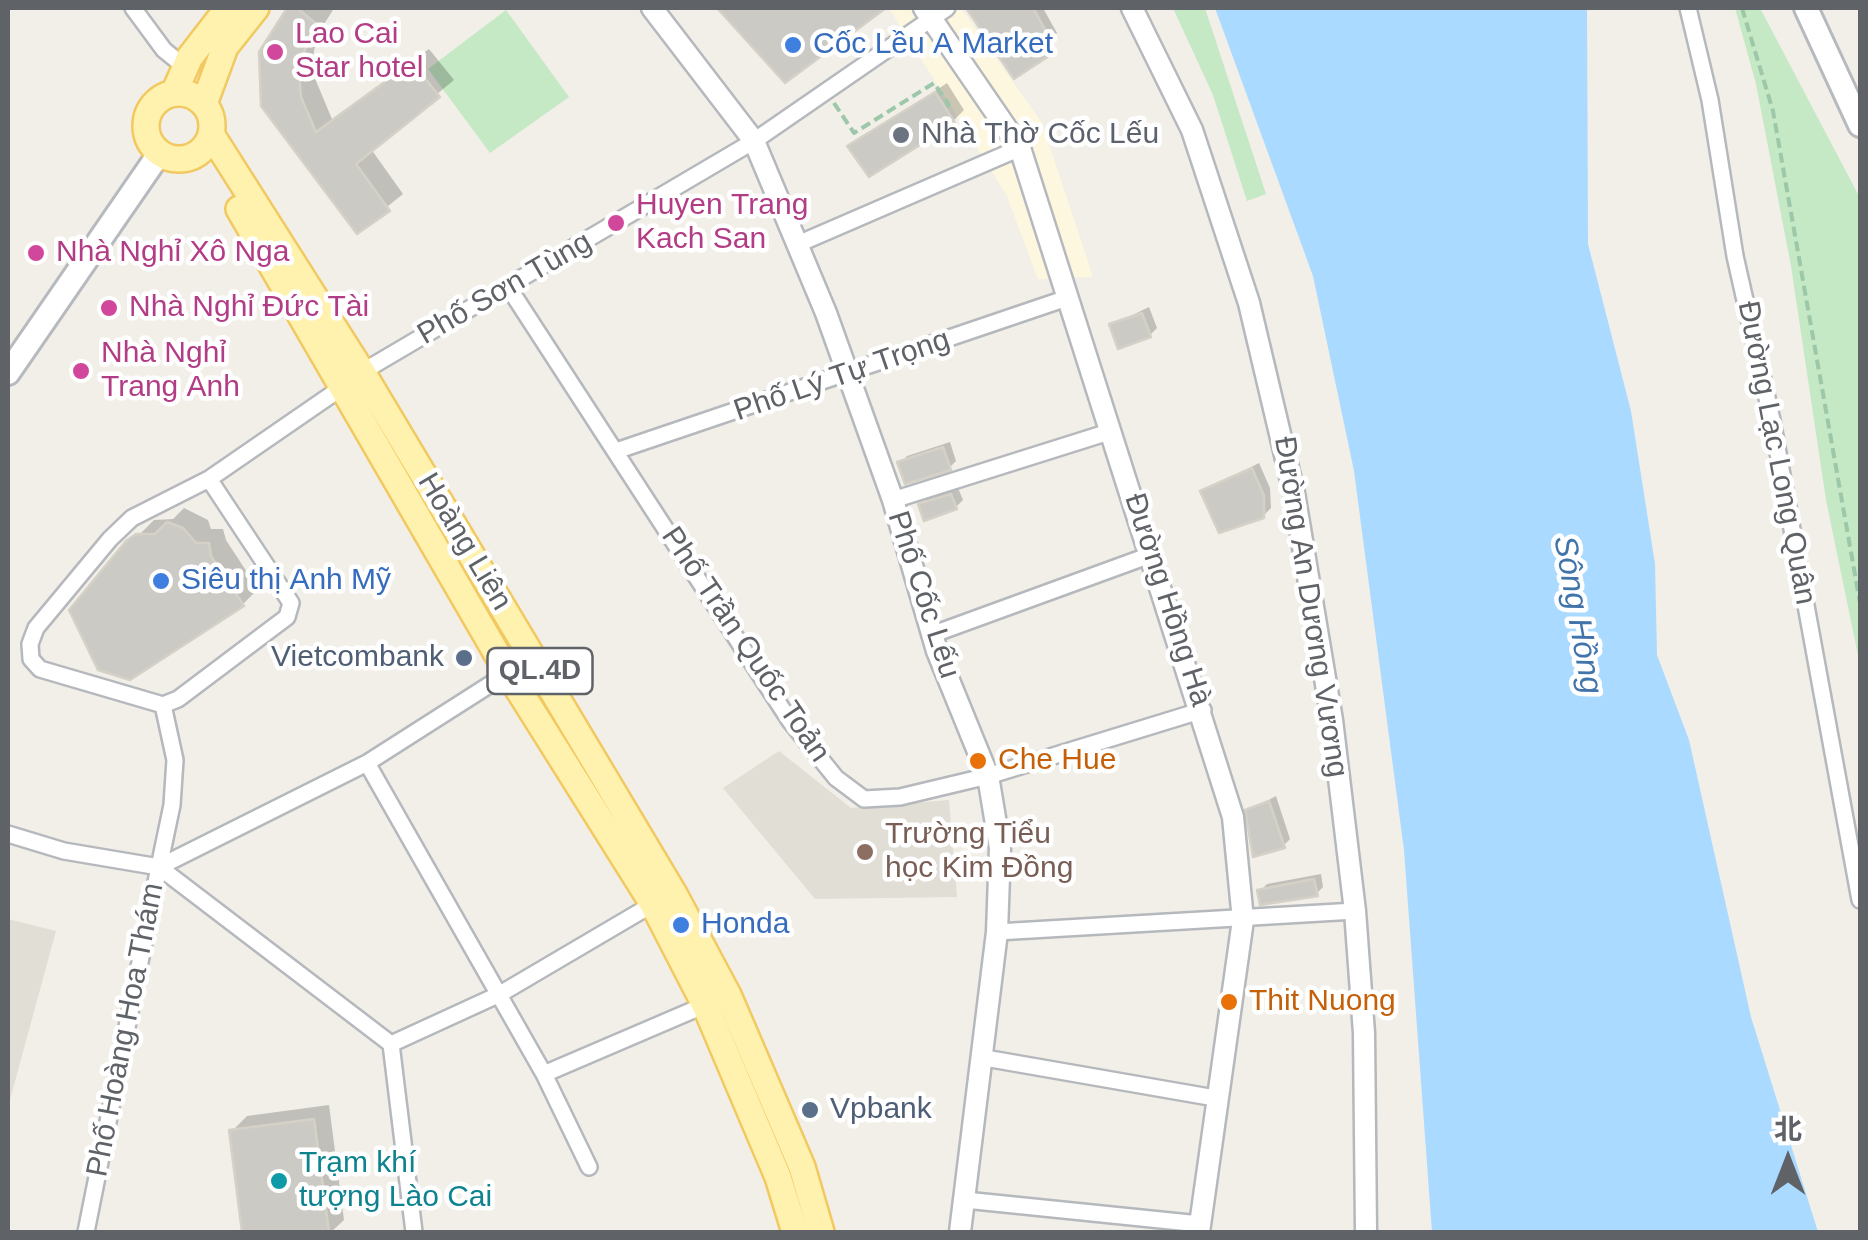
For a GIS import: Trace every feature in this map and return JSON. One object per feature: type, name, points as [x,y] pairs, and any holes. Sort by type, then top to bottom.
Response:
[{"type":"main road","points":[[174,93],[185,68],[228,8]]},
{"type":"main road","points":[[204,104],[225,47],[256,8]]},
{"type":"main road","points":[[1806,8],[1858,115]]},
{"type":"main road","points":[[174,93],[190,94],[204,104],[211,118],[207,142],[186,158],[160,154],[151,146],[145,124],[154,103],[174,93]]},
{"type":"main road","name":"Hoàng Liên","points":[[207,142],[532,658],[664,899],[778,1177],[794,1232]]},
{"type":"main road","points":[[8,373],[160,154]]},
{"type":"main road","name":"Hoàng Liên","points":[[353,379],[508,673],[664,899],[736,1012],[802,1167],[821,1232]]},
{"type":"main road","points":[[508,673],[532,658]]},
{"type":"street","points":[[133,8],[164,50],[185,68]]},
{"type":"street","name":"Phố Cốc Lếu","points":[[652,8],[754,141],[848,375],[892,500],[932,635],[988,776],[1000,848],[997,932],[960,1232]]},
{"type":"street","name":"Đường An Dương Vương","points":[[1132,8],[1192,130],[1270,378],[1315,610],[1355,911],[1364,1032],[1366,1232]]},
{"type":"street","name":"Đường Lạc Long Quân","points":[[1688,8],[1710,100],[1735,256],[1772,420],[1860,900]]},
{"type":"street","name":"Phố Sơn Tùng","points":[[163,704],[40,669],[31,659],[30,644],[64,591],[132,518],[209,480],[353,379],[754,141],[934,11]]},
{"type":"street","name":"Đường Hồng Hà","points":[[934,11],[1020,148],[1153,554],[1233,817],[1243,920],[1199,1228]]},
{"type":"street","points":[[798,244],[1020,148]]},
{"type":"street","name":"Phố Trần Quốc Toản","points":[[509,288],[790,720],[836,778],[864,799],[879,800],[988,776],[1202,710]]},
{"type":"street","name":"Phố Lý Tự Trọng","points":[[616,450],[848,375],[1067,298]]},
{"type":"street","points":[[892,500],[1112,431]]},
{"type":"street","points":[[160,867],[175,760],[163,704],[178,699],[278,626],[290,611],[291,603],[209,480]]},
{"type":"street","points":[[932,635],[1153,554]]},
{"type":"street","name":"Phố Hoàng Hoa Thám","points":[[86,1232],[160,867],[367,763],[508,673]]},
{"type":"street","points":[[367,763],[544,1074],[589,1167]]},
{"type":"street","points":[[8,834],[64,852],[160,867],[391,1044],[414,1232]]},
{"type":"street","points":[[391,1044],[500,994],[664,899]]},
{"type":"street","points":[[997,932],[1355,911]]},
{"type":"street","points":[[544,1074],[705,1005]]},
{"type":"street","points":[[984,1058],[1215,1098]]},
{"type":"street","points":[[965,1200],[1199,1228]]},
{"type":"path","points":[[1742,8],[1773,110],[1860,603]]},
{"type":"path","points":[[826,90],[854,133],[934,83],[948,105],[944,107]]},
{"type":"shaded area","points":[[889,8],[961,8],[1042,123],[1093,277],[1038,279],[1007,196]]},
{"type":"shaded area","name":"Trường Tiểu học Kim Đồng","points":[[779,751],[851,808],[949,800],[957,897],[815,899],[723,788]]},
{"type":"shaded area","points":[[8,919],[56,931],[8,1107]]},
{"type":"green space","points":[[1173,8],[1205,8],[1266,194],[1247,201],[1213,95]]},
{"type":"green space","points":[[1735,8],[1760,8],[1860,198],[1860,665],[1826,500],[1791,266],[1756,84]]},
{"type":"green space","points":[[506,10],[569,97],[490,153],[428,69]]},
{"type":"water","name":"Sông Hồng","points":[[1215,8],[1587,8],[1588,244],[1631,411],[1655,564],[1657,655],[1689,740],[1751,1017],[1818,1232],[1432,1232],[1404,850],[1354,471],[1313,276]]},
{"type":"building","points":[[287,8],[297,8],[319,26],[303,53],[299,74],[301,97],[316,132],[412,62],[440,97],[356,164],[390,211],[357,234],[261,106],[259,52]]},
{"type":"building","name":"Cốc Lều A Market","points":[[717,8],[886,8],[785,83]]},
{"type":"building","points":[[966,8],[1033,8],[1052,42],[1043,47],[1049,56],[1014,79]]},
{"type":"building","name":"Nhà Thờ Cốc Lếu","points":[[935,92],[955,123],[869,177],[847,146]]},
{"type":"building","points":[[1142,313],[1151,337],[1118,349],[1109,324]]},
{"type":"building","points":[[943,447],[951,470],[905,484],[897,462]]},
{"type":"building","points":[[1252,468],[1264,496],[1264,518],[1219,533],[1200,491]]},
{"type":"building","points":[[951,494],[957,509],[924,521],[918,504]]},
{"type":"building","name":"Siêu thị Anh Mỹ","points":[[167,522],[183,528],[196,543],[209,543],[211,556],[244,606],[130,680],[98,670],[69,610],[126,541],[136,534],[155,534]]},
{"type":"building","points":[[1269,801],[1285,848],[1253,857],[1245,810]]},
{"type":"building","points":[[1314,879],[1318,896],[1260,905],[1257,890]]},
{"type":"building","name":"Trạm khí tượng Lào Cai","points":[[314,1119],[329,1232],[242,1232],[229,1130]]},
{"type":"place","name":"Cốc Lều A Market","points":[[793,45]]},
{"type":"place","name":"Lao Cai Star hotel","points":[[275,52]]},
{"type":"place","name":"Nhà Thờ Cốc Lếu","points":[[901,135]]},
{"type":"place","name":"Huyen Trang Kach San","points":[[616,223]]},
{"type":"place","name":"Nhà Nghỉ Xô Nga","points":[[36,253]]},
{"type":"place","name":"Nhà Nghỉ Đức Tài","points":[[109,308]]},
{"type":"place","name":"Nhà Nghỉ Trang Anh","points":[[81,371]]},
{"type":"place","name":"Siêu thị Anh Mỹ","points":[[161,581]]},
{"type":"place","name":"Vietcombank","points":[[464,658]]},
{"type":"place","name":"Che Hue","points":[[978,761]]},
{"type":"place","name":"Trường Tiểu học Kim Đồng","points":[[865,852]]},
{"type":"place","name":"Honda","points":[[681,925]]},
{"type":"place","name":"Thit Nuong","points":[[1229,1002]]},
{"type":"place","name":"Vpbank","points":[[810,1110]]},
{"type":"place","name":"Trạm khí tượng Lào Cai","points":[[279,1181]]}]
